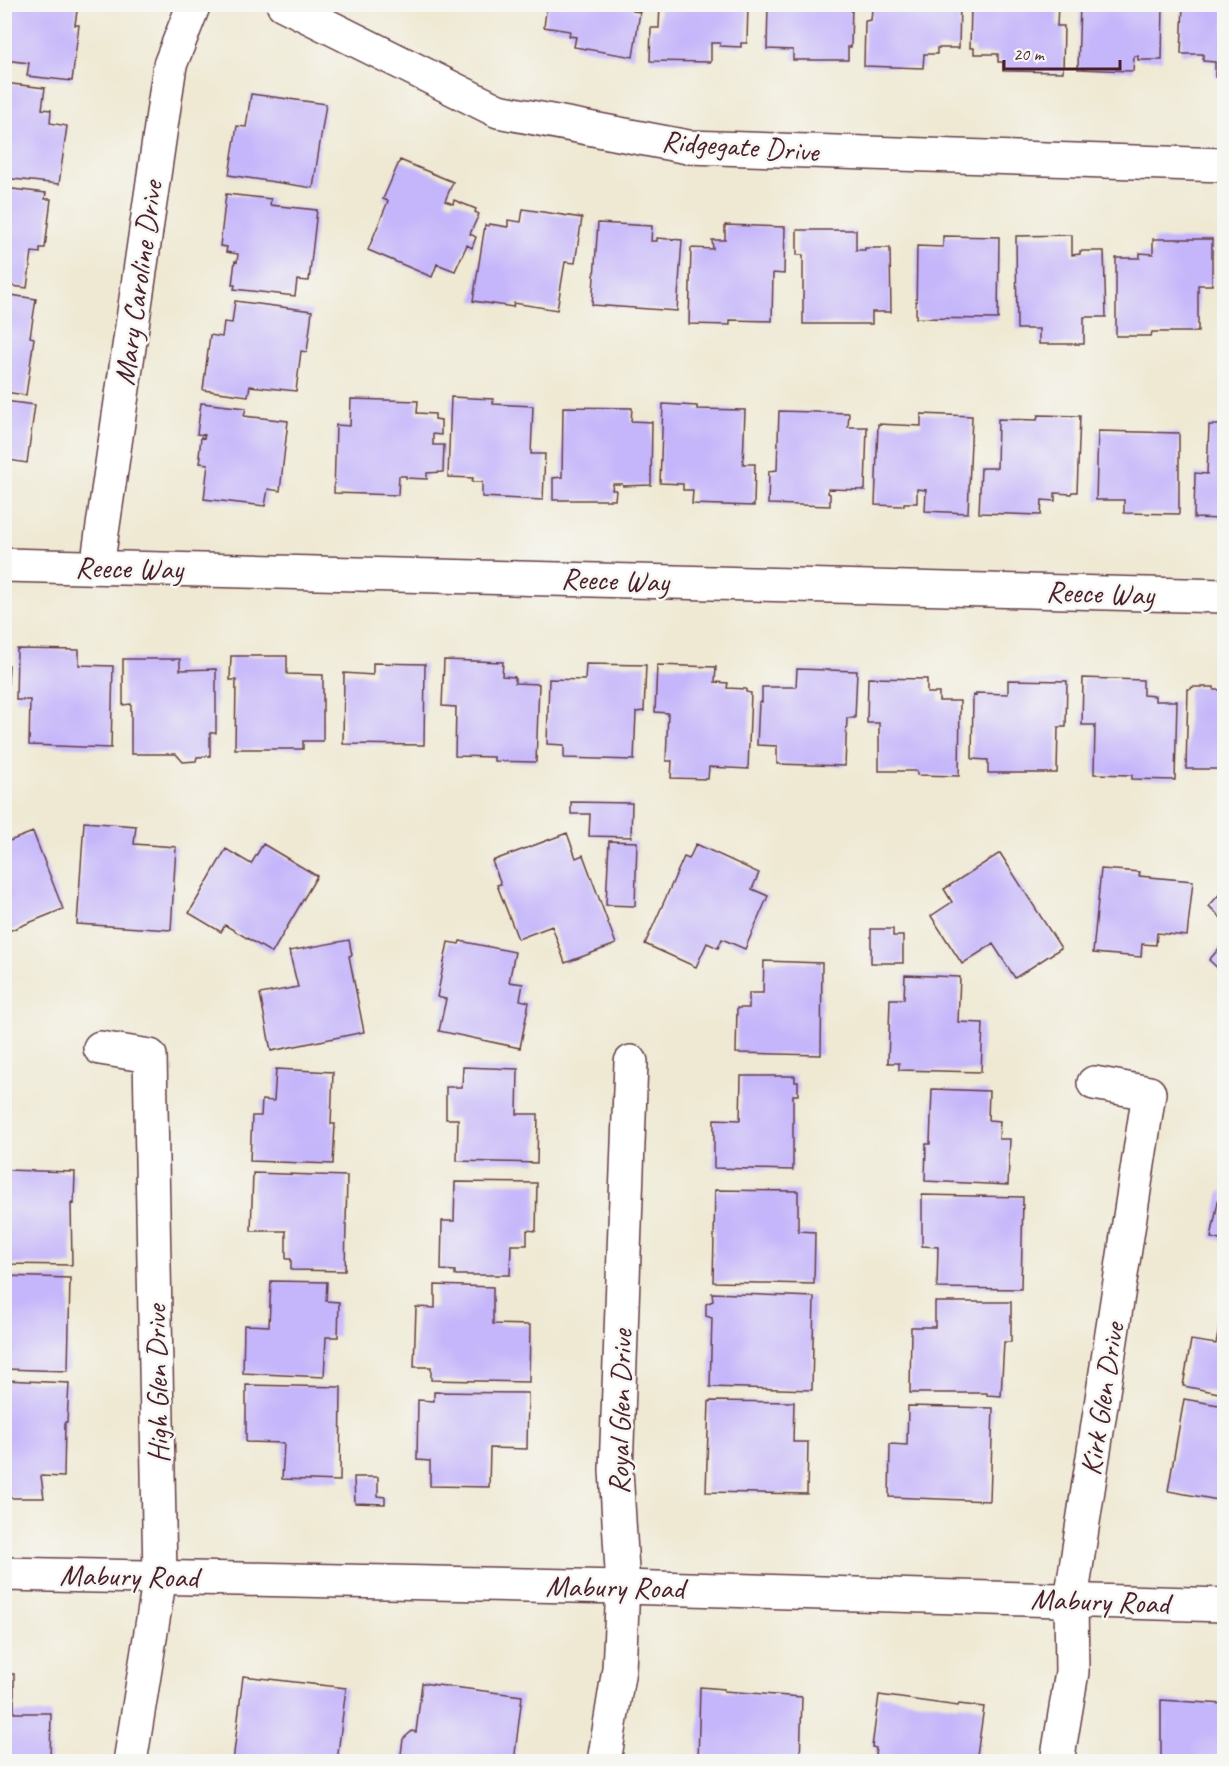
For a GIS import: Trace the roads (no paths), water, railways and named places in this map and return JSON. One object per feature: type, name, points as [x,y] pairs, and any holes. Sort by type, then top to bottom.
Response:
[{"type":"street","name":"Mary Caroline Drive","points":[[97,567],[170,65],[194,4]]},
{"type":"street","name":"Ridgegate Drive","points":[[284,4],[498,111],[688,147],[1224,165]]},
{"type":"street","name":"Reece Way","points":[[4,565],[1224,596]]},
{"type":"street","name":"High Glen Drive","points":[[100,1048],[150,1056],[160,1576],[130,1761]]},
{"type":"street","name":"Royal Glen Drive","points":[[604,1761],[619,1670],[623,1587],[616,1470],[631,1062]]},
{"type":"street","name":"Kirk Glen Drive","points":[[1057,1761],[1072,1672],[1071,1600],[1149,1093],[1094,1083]]},
{"type":"street","name":"Mabury Road","points":[[4,1574],[623,1587],[1224,1605]]}]
